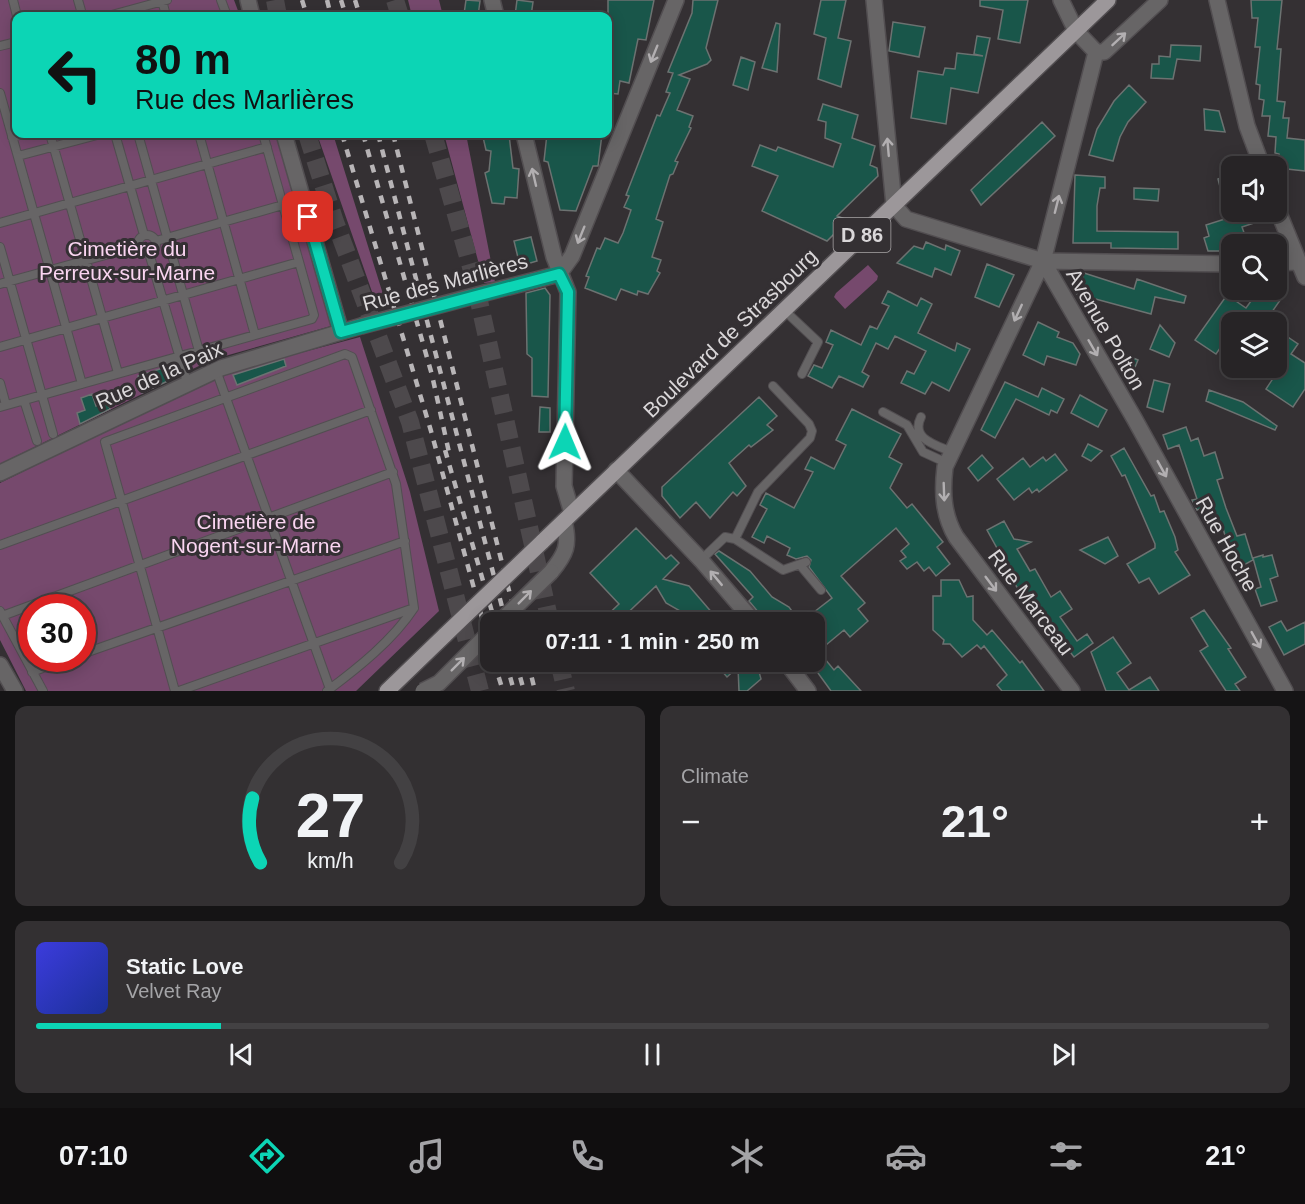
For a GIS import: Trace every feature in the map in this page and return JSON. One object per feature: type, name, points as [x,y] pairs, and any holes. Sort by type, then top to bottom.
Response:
[{"type":"main road","name":"Boulevard de Strasbourg","points":[[387,691],[1108,0]]},
{"type":"street","points":[[559,274],[572,256],[676,0]]},
{"type":"street","points":[[874,0],[894,206],[906,219],[1043,261],[1221,264]]},
{"type":"street","points":[[1061,0],[1076,31],[1096,52],[1104,52],[1160,0]]},
{"type":"street","points":[[1217,0],[1246,126],[1258,156]]},
{"type":"street","name":"Rue Marceau","points":[[1072,691],[956,537],[950,525],[942,494],[949,458],[1043,261],[1096,52]]},
{"type":"street","points":[[285,138],[341,332]]},
{"type":"street","points":[[510,612],[565,556],[568,535],[564,486],[568,292],[559,274],[525,138]]},
{"type":"street","points":[[1282,222],[1305,277]]},
{"type":"street","name":"Avenue Polton","points":[[1043,261],[1134,418]]},
{"type":"street","points":[[1287,262],[1297,262]]},
{"type":"street","name":"Rue des Marlières","points":[[341,332],[559,274]]},
{"type":"street","name":"Rue de la Paix","points":[[0,473],[216,370],[341,332]]},
{"type":"street","name":"Rue Hoche","points":[[1134,418],[1285,691]]},
{"type":"street","points":[[616,470],[701,560],[745,612]]},
{"type":"street","points":[[423,691],[439,683],[480,642]]},
{"type":"street","points":[[0,665],[15,691]]},
{"type":"street","points":[[794,672],[808,691]]},
{"type":"lane","points":[[122,12],[164,0]]},
{"type":"lane","points":[[0,93],[12,124],[12,137]]},
{"type":"lane","points":[[0,129],[12,124]]},
{"type":"lane","points":[[12,138],[82,384]]},
{"type":"lane","points":[[51,138],[118,374]]},
{"type":"lane","points":[[18,156],[87,138]]},
{"type":"lane","points":[[116,138],[144,235]]},
{"type":"lane","points":[[139,138],[199,351]]},
{"type":"lane","points":[[200,138],[255,335]]},
{"type":"lane","points":[[0,382],[3,406],[312,319],[314,315],[264,138]]},
{"type":"lane","points":[[0,223],[267,147]]},
{"type":"lane","points":[[156,240],[283,205]]},
{"type":"lane","points":[[144,235],[156,240]]},
{"type":"lane","points":[[138,246],[140,237],[144,235]]},
{"type":"lane","points":[[138,246],[143,252],[149,253],[154,250],[156,240]]},
{"type":"lane","points":[[0,284],[138,246]]},
{"type":"lane","points":[[0,248],[53,434]]},
{"type":"lane","points":[[149,253],[187,382]]},
{"type":"lane","points":[[0,347],[299,262]]},
{"type":"lane","points":[[784,310],[818,342],[802,374]]},
{"type":"lane","points":[[216,370],[228,398],[293,581],[314,643],[328,690],[346,678],[406,620],[414,608],[393,472],[352,357],[345,354],[228,398],[105,442],[177,691],[314,643],[414,608]]},
{"type":"lane","points":[[735,539],[758,492],[810,438],[812,432],[809,424],[773,387]]},
{"type":"lane","points":[[24,400],[38,441]]},
{"type":"lane","points":[[0,545],[371,410]]},
{"type":"lane","points":[[883,412],[907,425],[924,452],[949,458]]},
{"type":"lane","points":[[921,417],[918,432],[949,458]]},
{"type":"lane","points":[[18,646],[1,614],[270,519],[393,472]]},
{"type":"lane","points":[[701,560],[725,537],[735,539],[783,570],[803,564],[821,590]]},
{"type":"lane","points":[[96,649],[405,541]]},
{"type":"lane","points":[[32,672],[43,691]]},
{"type":"green space","name":"Cimetière du Perreux-sur-Marne","points":[[0,0],[234,0],[238,12],[12,12],[12,138],[277,138],[331,326],[211,360],[0,464]]},
{"type":"green space","points":[[408,0],[439,0],[442,12],[411,12]]},
{"type":"green space","points":[[318,138],[334,138],[387,307],[378,309]]},
{"type":"green space","points":[[445,138],[467,138],[495,282],[484,283]]},
{"type":"green space","points":[[868,265],[878,276],[877,280],[845,309],[834,297],[836,293]]},
{"type":"green space","name":"Cimetière de Nogent-sur-Marne","points":[[360,337],[410,492],[439,611],[356,691],[26,691],[0,640],[0,483],[218,375]]},
{"type":"building","points":[[466,0],[480,1],[479,12],[464,12]]},
{"type":"building","points":[[517,0],[533,2],[532,12],[516,12]]},
{"type":"building","points":[[608,0],[654,0],[646,40],[638,39],[629,83],[620,81],[618,94],[612,93],[612,12],[608,12]]},
{"type":"building","points":[[693,0],[718,0],[706,48],[711,60],[707,64],[679,75],[690,79],[677,110],[693,116],[689,127],[691,128],[675,161],[678,162],[673,174],[670,175],[656,219],[663,222],[652,257],[661,260],[657,271],[660,273],[648,294],[638,291],[637,295],[621,289],[616,300],[585,288],[589,277],[586,276],[597,248],[600,249],[605,238],[618,243],[623,233],[631,210],[624,207],[629,196],[626,195],[657,115],[660,116],[670,93],[666,92],[673,73],[668,72],[692,13]]},
{"type":"building","points":[[821,0],[846,0],[838,38],[851,41],[841,87],[818,79],[826,38],[814,34]]},
{"type":"building","points":[[980,0],[1028,0],[1020,43],[998,39],[1003,10],[980,6]]},
{"type":"building","points":[[1251,0],[1282,0],[1277,49],[1281,49],[1277,101],[1285,102],[1283,118],[1289,118],[1287,138],[1305,140],[1305,171],[1287,169],[1287,156],[1279,156],[1275,153],[1276,137],[1268,136],[1270,116],[1262,116],[1264,100],[1259,99],[1260,85],[1256,84],[1260,47],[1255,47],[1258,18],[1252,18]]},
{"type":"building","points":[[893,22],[925,27],[919,57],[889,51]]},
{"type":"building","points":[[776,23],[780,24],[777,72],[762,68]]},
{"type":"building","points":[[977,36],[990,38],[978,93],[951,88],[946,124],[911,118],[918,71],[943,75],[945,68],[955,69],[957,53],[983,56],[974,54]]},
{"type":"building","points":[[1171,45],[1201,46],[1200,61],[1177,59],[1173,79],[1151,78],[1152,64],[1159,64],[1159,56],[1170,57]]},
{"type":"building","points":[[741,57],[755,62],[748,90],[733,85]]},
{"type":"building","points":[[1129,85],[1146,102],[1128,122],[1120,137],[1113,161],[1089,155],[1097,129],[1114,101]]},
{"type":"building","points":[[823,104],[858,115],[852,138],[875,146],[870,165],[877,168],[878,176],[837,216],[848,220],[827,241],[762,211],[778,176],[752,166],[760,145],[776,151],[778,147],[833,167],[841,144],[825,138],[826,122],[818,120]]},
{"type":"building","points":[[1204,109],[1219,111],[1225,132],[1205,130]]},
{"type":"building","points":[[1042,122],[1055,136],[981,205],[971,190]]},
{"type":"building","points":[[483,138],[509,138],[513,168],[519,169],[517,198],[505,197],[504,204],[492,203],[485,173],[489,171],[491,151],[486,150]]},
{"type":"building","points":[[547,138],[602,138],[598,166],[593,166],[576,211],[560,210],[548,162],[544,161]]},
{"type":"building","points":[[1075,175],[1105,177],[1105,188],[1100,188],[1097,206],[1097,231],[1178,232],[1178,249],[1111,248],[1111,243],[1073,243]]},
{"type":"building","points":[[1134,188],[1159,189],[1158,201],[1134,199]]},
{"type":"building","points":[[1221,220],[1257,222],[1242,227],[1244,234],[1221,234],[1221,251],[1208,251],[1204,238],[1209,236],[1206,225]]},
{"type":"building","points":[[531,237],[537,261],[520,266],[514,241]]},
{"type":"building","points":[[926,242],[945,250],[946,245],[960,251],[951,275],[935,268],[932,277],[897,263],[914,246],[923,249]]},
{"type":"building","points":[[987,264],[1014,275],[999,307],[975,297]]},
{"type":"building","points":[[1084,273],[1134,289],[1137,279],[1186,296],[1184,303],[1155,297],[1151,314],[1077,294]]},
{"type":"building","points":[[545,288],[550,295],[548,397],[532,396],[532,358],[527,354],[526,293]]},
{"type":"building","points":[[888,291],[917,306],[921,298],[932,304],[918,333],[955,351],[957,343],[970,349],[949,391],[932,382],[925,394],[901,383],[907,371],[914,374],[926,351],[895,336],[888,349],[876,343],[862,372],[869,376],[863,387],[839,376],[832,388],[808,376],[814,365],[822,368],[833,345],[826,342],[831,330],[861,345],[870,326],[877,329],[889,306],[882,303]]},
{"type":"building","points":[[1223,300],[1234,300],[1246,308],[1252,300],[1280,300],[1272,312],[1221,312],[1221,347],[1216,354],[1195,340]]},
{"type":"building","points":[[1038,322],[1059,332],[1057,337],[1073,343],[1080,354],[1076,365],[1047,356],[1044,365],[1023,355]]},
{"type":"building","points":[[1160,325],[1175,343],[1169,357],[1150,349]]},
{"type":"building","points":[[1287,336],[1298,344],[1291,354],[1305,363],[1305,389],[1293,407],[1266,389],[1273,378],[1287,378]]},
{"type":"building","points":[[1126,355],[1138,360],[1131,377],[1120,372]]},
{"type":"building","points":[[284,359],[286,366],[237,385],[233,375]]},
{"type":"building","points":[[166,367],[170,380],[142,393],[138,376]]},
{"type":"building","points":[[1154,380],[1170,384],[1163,412],[1147,407]]},
{"type":"building","points":[[1005,382],[1038,397],[1042,388],[1064,399],[1057,413],[1051,410],[1049,415],[1016,399],[995,438],[981,430]]},
{"type":"building","points":[[1209,390],[1243,402],[1277,426],[1275,430],[1206,401]]},
{"type":"building","points":[[92,394],[96,406],[107,401],[110,409],[80,424],[77,413],[85,410],[81,398]]},
{"type":"building","points":[[1080,395],[1107,410],[1098,427],[1071,413]]},
{"type":"building","points":[[759,397],[777,416],[767,425],[773,430],[751,447],[749,445],[729,463],[746,486],[737,496],[733,492],[710,518],[696,502],[680,518],[662,496],[662,487]]},
{"type":"building","points":[[540,407],[550,408],[550,432],[539,432]]},
{"type":"building","points":[[852,409],[901,434],[889,457],[902,464],[890,488],[907,508],[912,504],[943,542],[937,547],[950,564],[936,576],[929,567],[924,571],[917,562],[907,569],[900,561],[906,557],[901,551],[909,544],[896,528],[841,576],[865,603],[858,609],[868,621],[850,637],[844,630],[825,646],[825,612],[814,612],[832,598],[809,567],[811,560],[807,556],[796,559],[787,555],[790,548],[767,536],[764,543],[752,537],[767,509],[760,505],[766,493],[794,508],[813,472],[805,469],[811,457],[834,469],[846,445],[836,440]]},
{"type":"building","points":[[1186,427],[1191,441],[1198,438],[1204,456],[1215,452],[1223,478],[1217,480],[1226,508],[1237,536],[1245,534],[1253,560],[1235,570],[1222,525],[1213,528],[1206,507],[1197,510],[1192,500],[1197,499],[1179,445],[1168,449],[1163,435]]},
{"type":"building","points":[[1088,444],[1102,451],[1091,461],[1082,456]]},
{"type":"building","points":[[1124,448],[1151,496],[1154,495],[1160,512],[1164,511],[1175,537],[1178,550],[1175,552],[1190,575],[1159,594],[1149,578],[1139,583],[1127,564],[1155,548],[1155,544],[1125,475],[1122,476],[1111,456]]},
{"type":"building","points":[[1055,454],[1067,470],[1039,492],[1037,489],[1032,493],[1029,488],[1014,500],[997,479],[1023,458],[1030,467],[1043,457],[1046,461]]},
{"type":"building","points":[[982,455],[993,468],[978,481],[968,468]]},
{"type":"building","points":[[1004,521],[1014,539],[1031,542],[1017,549],[1030,571],[1035,569],[1051,597],[1060,591],[1072,609],[1060,617],[1077,641],[1087,634],[1093,643],[1074,657],[1067,648],[1063,651],[1050,633],[1054,630],[1031,596],[1025,600],[995,552],[998,550],[987,530]]},
{"type":"building","points":[[636,528],[666,559],[671,555],[679,563],[663,579],[689,586],[711,612],[682,612],[666,603],[656,586],[629,612],[611,612],[619,604],[590,573]]},
{"type":"building","points":[[1108,537],[1118,556],[1105,564],[1080,550]]},
{"type":"building","points":[[719,551],[750,571],[772,597],[789,607],[793,612],[758,612],[749,601],[753,597],[715,554]]},
{"type":"building","points":[[1263,555],[1263,557],[1272,555],[1278,576],[1270,579],[1277,601],[1261,606],[1255,589],[1261,587],[1253,558]]},
{"type":"building","points":[[941,580],[959,580],[967,597],[973,596],[973,620],[987,635],[992,630],[1020,663],[1022,661],[1044,691],[1002,691],[997,685],[1007,675],[984,646],[981,649],[977,645],[962,657],[950,644],[943,644],[944,640],[933,630],[933,596],[941,596]]},
{"type":"building","points":[[1204,610],[1231,648],[1228,649],[1246,677],[1235,684],[1240,691],[1226,691],[1200,651],[1208,646],[1191,618]]},
{"type":"building","points":[[1281,621],[1287,631],[1305,622],[1305,644],[1284,655],[1269,627]]},
{"type":"building","points":[[1113,637],[1131,663],[1117,673],[1129,690],[1150,677],[1159,691],[1106,691],[1091,652]]},
{"type":"building","points":[[825,659],[834,670],[838,666],[861,691],[831,691],[817,672],[825,672]]},
{"type":"building","points":[[723,672],[732,672],[727,677]]},
{"type":"building","points":[[738,672],[759,672],[761,679],[747,691],[739,691]]},
{"type":"tunnel","points":[[275,0],[277,12]]},
{"type":"tunnel","points":[[395,0],[399,12]]},
{"type":"tunnel","points":[[308,138],[335,222],[410,422],[480,691]]},
{"type":"tunnel","points":[[434,138],[473,274],[548,612]]},
{"type":"tunnel","points":[[561,672],[566,691]]},
{"type":"railway","points":[[302,0],[306,12]]},
{"type":"railway","points":[[327,0],[330,12]]},
{"type":"railway","points":[[341,0],[345,12]]},
{"type":"railway","points":[[355,0],[359,12]]},
{"type":"railway","points":[[343,138],[431,431],[480,612]]},
{"type":"railway","points":[[364,138],[432,375],[450,457]]},
{"type":"railway","points":[[379,138],[503,612]]},
{"type":"railway","points":[[394,138],[514,612]]},
{"type":"railway","points":[[445,450],[492,612]]},
{"type":"railway","points":[[497,672],[503,691]]},
{"type":"railway","points":[[509,672],[514,691]]},
{"type":"railway","points":[[519,672],[524,691]]},
{"type":"railway","points":[[530,672],[535,691]]},
{"type":"route","points":[[308,217],[341,332],[559,274],[568,292],[565,442]]}]
